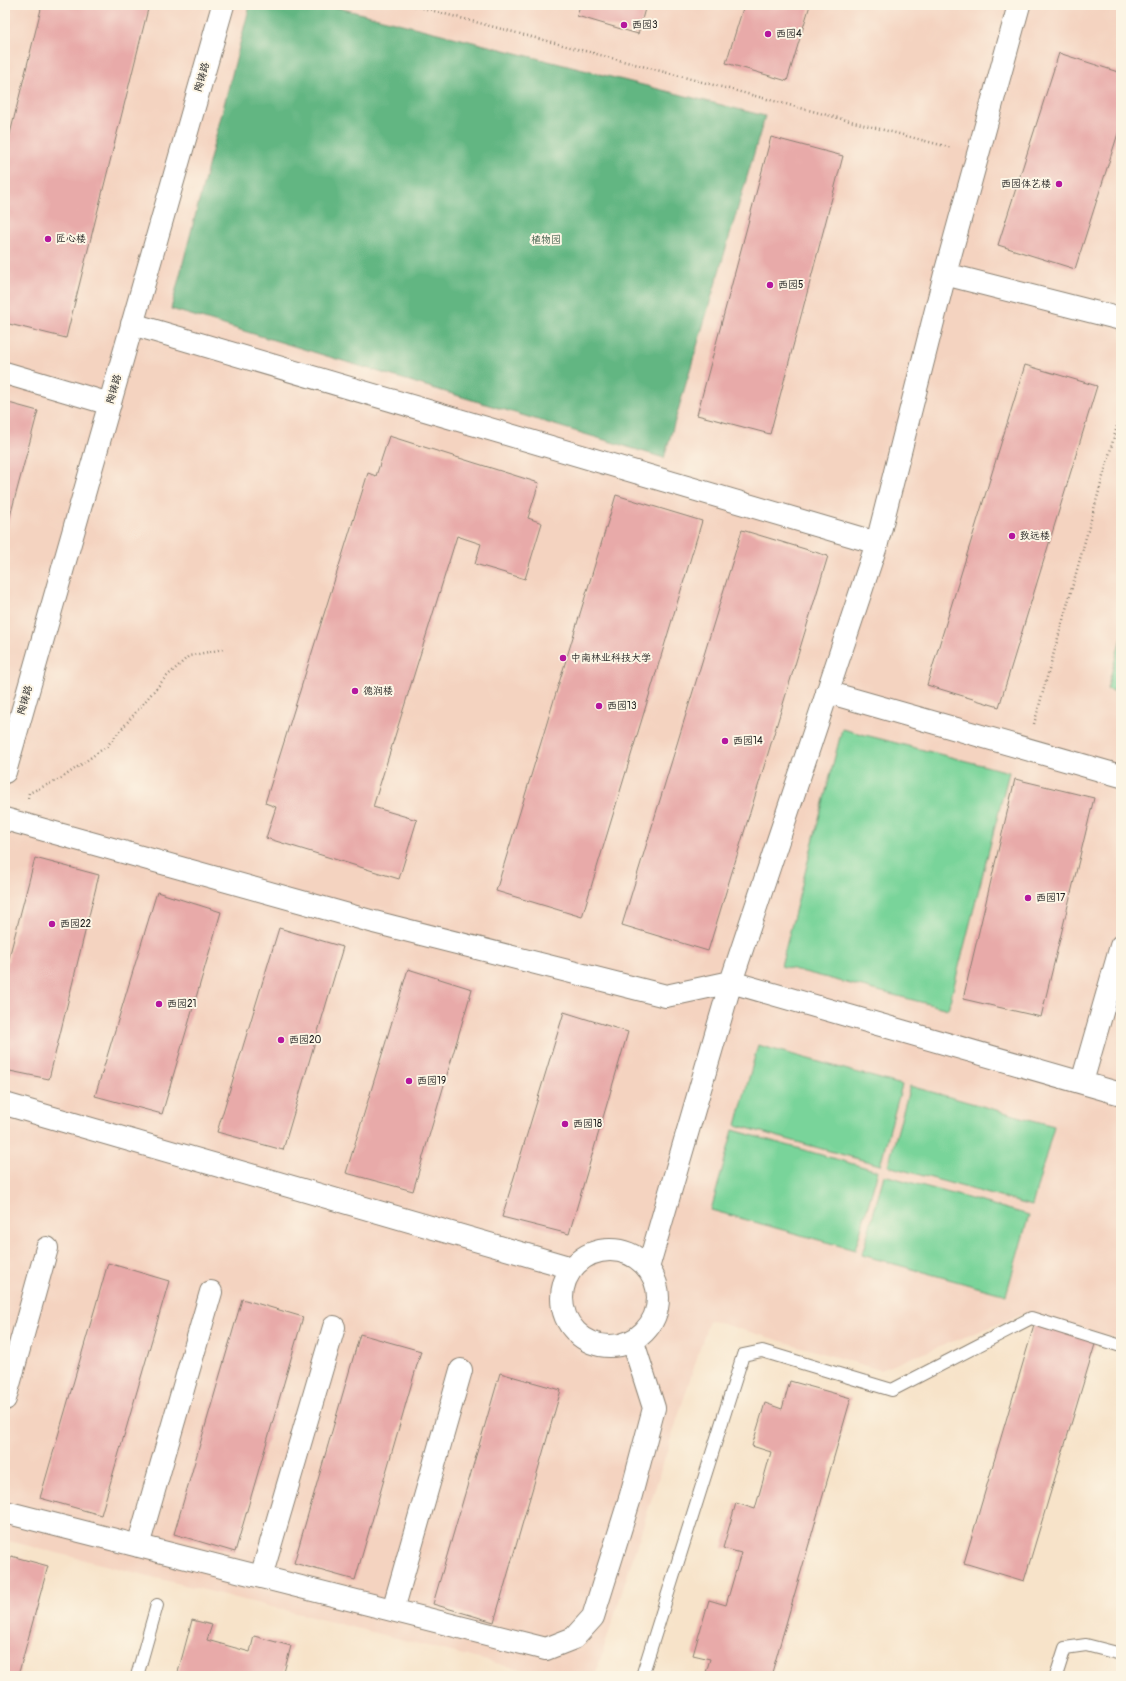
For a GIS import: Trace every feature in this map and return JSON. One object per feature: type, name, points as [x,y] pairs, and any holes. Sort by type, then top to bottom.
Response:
[{"type":"street","name":"陶铸路","points":[[5,772],[223,5]]},
{"type":"street","points":[[648,1268],[731,982],[877,543],[945,274],[1020,5]]},
{"type":"street","points":[[945,274],[1121,319]]},
{"type":"street","points":[[132,324],[877,543]]},
{"type":"street","points":[[5,373],[110,404]]},
{"type":"street","points":[[827,692],[1121,776]]},
{"type":"street","points":[[13,821],[374,922],[666,996],[731,982],[1121,1094]]},
{"type":"street","points":[[1082,1082],[1121,946]]},
{"type":"street","points":[[5,1104],[572,1268]]},
{"type":"street","points":[[5,1400],[47,1248]]},
{"type":"street","points":[[602,1250],[619,1250],[636,1256],[648,1268],[657,1283],[659,1301],[655,1318],[646,1332],[633,1342],[618,1346],[602,1346],[586,1341],[574,1331],[565,1317],[562,1301],[564,1284],[572,1268],[585,1256],[602,1250]]},
{"type":"street","points":[[138,1546],[211,1292]]},
{"type":"street","points":[[261,1577],[334,1326]]},
{"type":"street","points":[[5,1512],[546,1649],[574,1638],[594,1616],[631,1495],[654,1408],[633,1342]]},
{"type":"street","points":[[393,1610],[461,1370]]},
{"type":"lane","points":[[642,1676],[743,1355],[762,1351],[892,1390],[1031,1318],[1121,1346]]},
{"type":"lane","points":[[137,1676],[157,1605]]},
{"type":"lane","points":[[1056,1676],[1065,1648],[1086,1645],[1121,1654]]},
{"type":"path","points":[[412,5],[978,154]]},
{"type":"path","points":[[1027,749],[1121,412]]},
{"type":"path","points":[[13,821],[29,793],[62,778],[107,746],[165,678],[189,656],[223,649]]},
{"type":"shaded area","name":"中南林业科技大学","points":[[5,5],[1121,5],[1121,1340],[1029,1312],[880,1370],[709,1320],[595,1676],[547,1676],[5,1540]]},
{"type":"green space","name":"植物园","points":[[250,5],[327,5],[765,116],[664,458],[171,309]]},
{"type":"green space","points":[[1121,638],[1121,693],[1107,689]]},
{"type":"green space","points":[[842,729],[1009,772],[948,1009],[781,966]]},
{"type":"green space","points":[[758,1045],[902,1085],[880,1165],[736,1125]]},
{"type":"green space","points":[[910,1086],[1054,1126],[1032,1206],[888,1166]]},
{"type":"green space","points":[[733,1130],[878,1171],[855,1250],[711,1210]]},
{"type":"green space","points":[[884,1175],[1029,1215],[1006,1295],[862,1255]]},
{"type":"building","name":"匠心楼","points":[[42,5],[149,5],[66,338],[5,323],[5,154]]},
{"type":"building","name":"西园3","points":[[580,5],[646,5],[638,34],[577,16]]},
{"type":"building","name":"西园4","points":[[744,5],[810,5],[787,81],[726,63]]},
{"type":"building","name":"西园体艺楼","points":[[1059,53],[1121,73],[1121,124],[1075,269],[998,245]]},
{"type":"building","name":"西园5","points":[[771,137],[843,156],[770,434],[697,415]]},
{"type":"building","name":"致远楼","points":[[1025,365],[1097,386],[999,707],[927,685]]},
{"type":"building","points":[[5,402],[38,411],[5,535]]},
{"type":"building","name":"德润楼","points":[[389,436],[539,483],[528,518],[542,523],[525,579],[475,564],[481,544],[457,536],[373,807],[417,820],[399,879],[266,838],[276,807],[265,803],[368,473],[376,476]]},
{"type":"building","name":"西园13","points":[[616,495],[702,521],[582,917],[496,891]]},
{"type":"building","name":"西园14","points":[[742,530],[828,556],[708,951],[622,925]]},
{"type":"building","name":"西园17","points":[[1015,779],[1094,798],[1041,1017],[963,999]]},
{"type":"building","name":"西园22","points":[[35,858],[99,875],[49,1079],[5,1070],[5,973]]},
{"type":"building","name":"西园21","points":[[157,892],[221,912],[162,1114],[95,1096]]},
{"type":"building","name":"西园20","points":[[279,928],[343,947],[283,1150],[217,1132]]},
{"type":"building","name":"西园19","points":[[408,969],[472,989],[413,1191],[346,1173]]},
{"type":"building","name":"西园18","points":[[564,1012],[628,1032],[569,1234],[502,1217]]},
{"type":"building","points":[[108,1263],[169,1281],[101,1515],[40,1498]]},
{"type":"building","points":[[242,1299],[303,1317],[235,1552],[174,1534]]},
{"type":"building","points":[[1035,1322],[1096,1341],[1024,1581],[964,1563]]},
{"type":"building","points":[[360,1334],[421,1351],[355,1580],[294,1563]]},
{"type":"building","points":[[500,1373],[561,1390],[494,1622],[433,1604]]},
{"type":"building","points":[[790,1381],[851,1398],[771,1676],[705,1676],[710,1659],[693,1655],[709,1600],[726,1605],[741,1553],[723,1548],[736,1503],[755,1509],[771,1452],[752,1446],[765,1403],[782,1409]]},
{"type":"building","points":[[11,1556],[48,1566],[18,1676],[5,1676],[5,1571],[7,1571]]},
{"type":"building","points":[[192,1620],[212,1625],[207,1640],[250,1652],[254,1636],[291,1646],[283,1676],[177,1676]]},
{"type":"place","name":"西园3","points":[[624,25]]},
{"type":"place","name":"西园4","points":[[768,34]]},
{"type":"place","name":"西园体艺楼","points":[[1059,184]]},
{"type":"place","name":"匠心楼","points":[[48,239]]},
{"type":"place","name":"西园5","points":[[770,285]]},
{"type":"place","name":"致远楼","points":[[1012,536]]},
{"type":"place","name":"中南林业科技大学","points":[[563,658]]},
{"type":"place","name":"德润楼","points":[[355,691]]},
{"type":"place","name":"西园13","points":[[599,706]]},
{"type":"place","name":"西园14","points":[[725,741]]},
{"type":"place","name":"西园17","points":[[1028,898]]},
{"type":"place","name":"西园22","points":[[52,924]]},
{"type":"place","name":"西园21","points":[[159,1004]]},
{"type":"place","name":"西园20","points":[[281,1040]]},
{"type":"place","name":"西园19","points":[[409,1081]]},
{"type":"place","name":"西园18","points":[[565,1124]]}]
